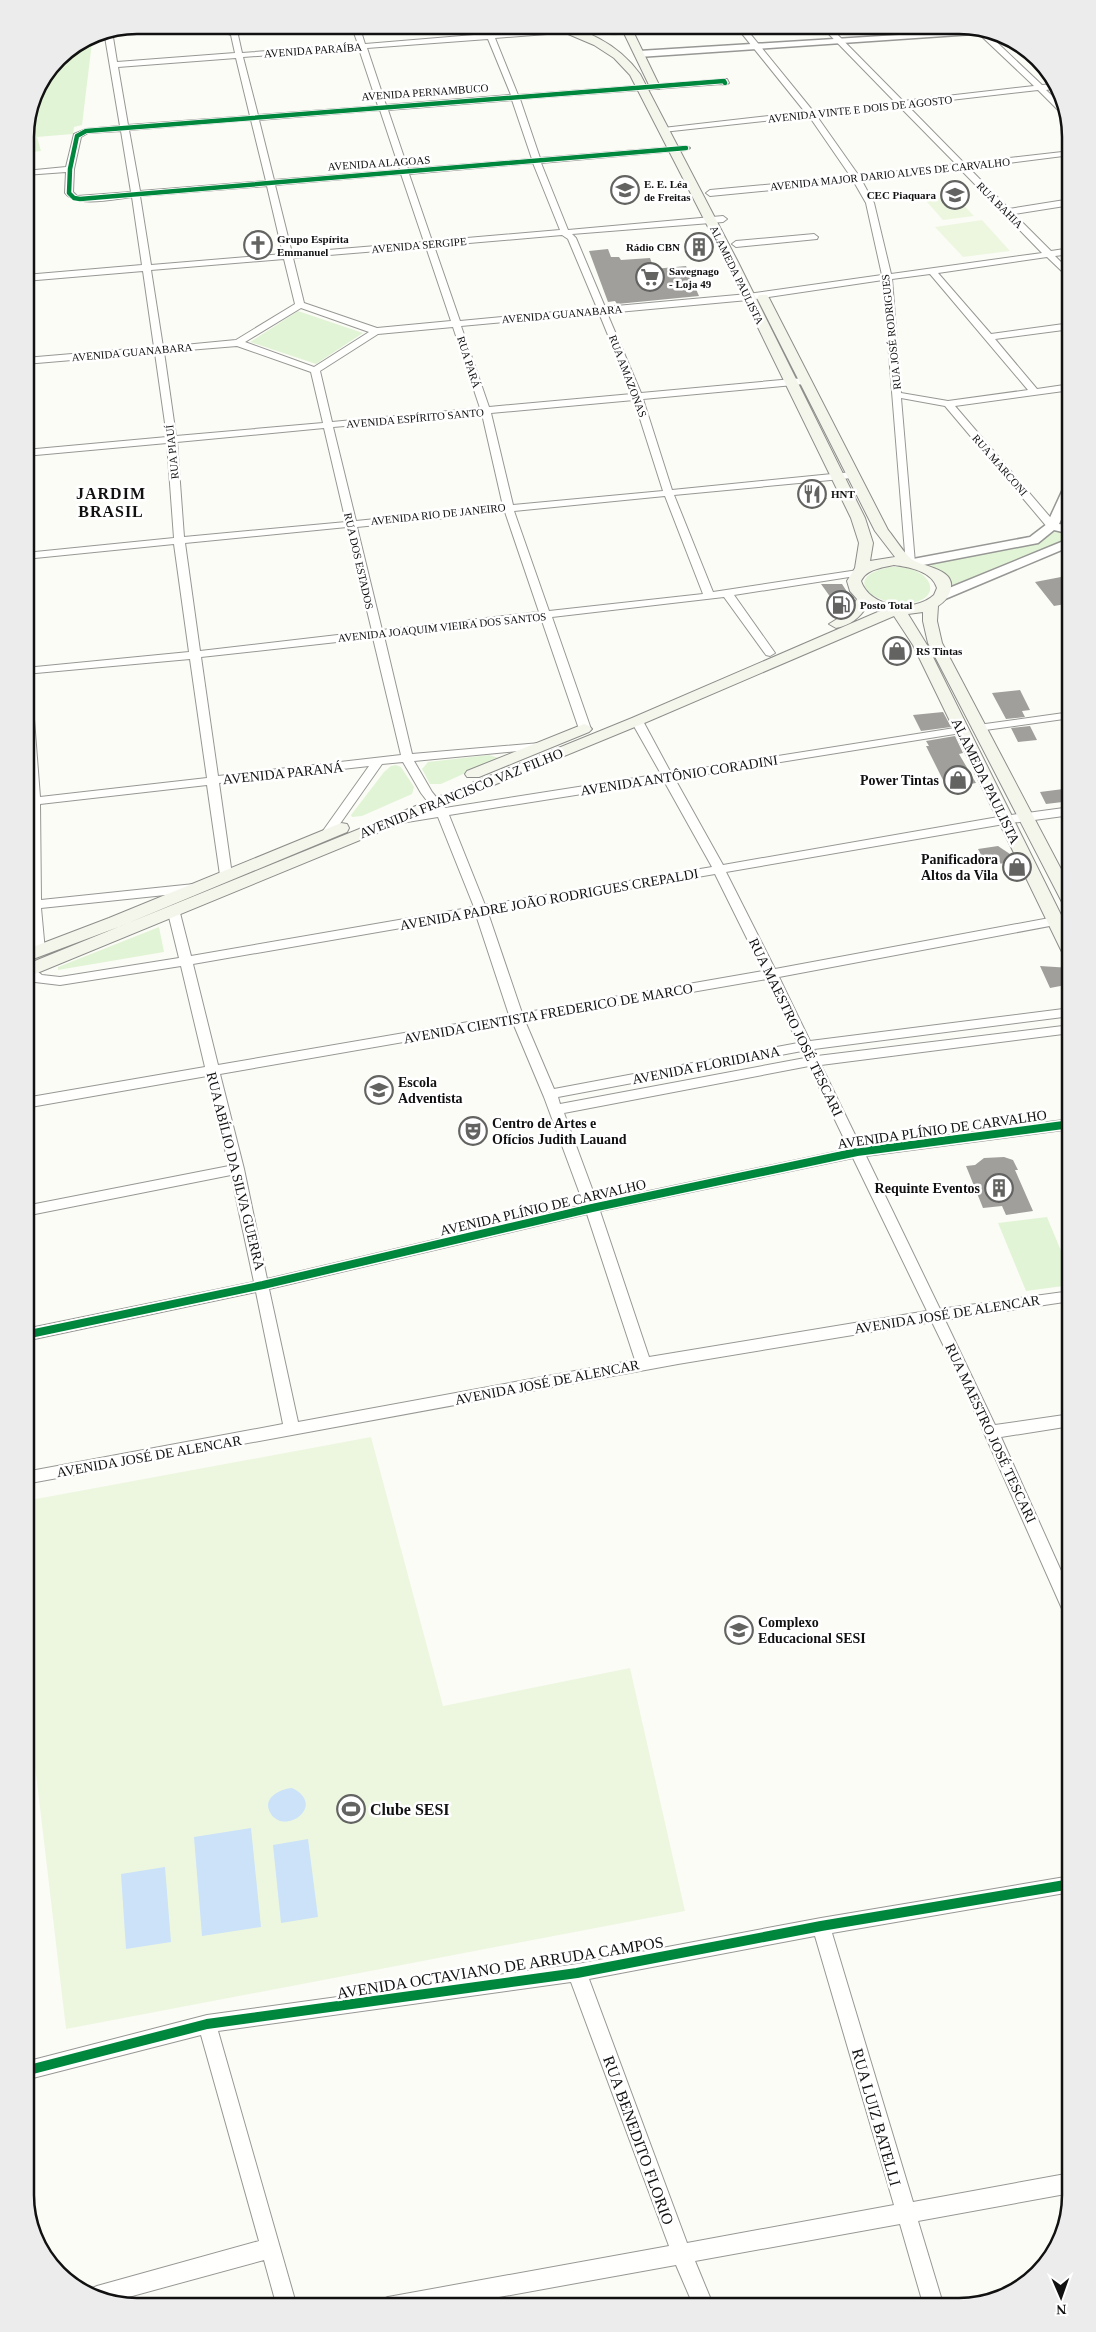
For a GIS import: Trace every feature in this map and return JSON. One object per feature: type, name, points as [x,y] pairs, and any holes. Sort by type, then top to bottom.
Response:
[{"type":"main road","name":"ALAMEDA PAULISTA","points":[[581,34],[620,57],[635,74],[710,220],[863,530],[866,543],[860,571],[854,579],[854,586],[864,600]]},
{"type":"main road","points":[[592,34],[626,52],[639,54]]},
{"type":"main road","points":[[600,37],[621,37],[639,54],[657,90]]},
{"type":"main road","name":"ALAMEDA PAULISTA","points":[[674,125],[882,531],[910,563]]},
{"type":"main road","points":[[860,571],[882,562],[910,563],[930,571],[942,581],[944,589],[936,600],[910,610],[896,610],[864,600]]},
{"type":"main road","name":"AVENIDA FRANCISCO VAZ FILHO","points":[[34,961],[194,888],[326,835],[438,808],[540,746],[770,653],[849,618],[855,614],[864,600]]},
{"type":"main road","name":"ALAMEDA PAULISTA","points":[[936,600],[930,621],[935,643],[1062,887]]},
{"type":"main road","name":"ALAMEDA PAULISTA","points":[[896,610],[916,639],[1004,820],[1062,917]]},
{"type":"main road","name":"AVENIDA FRANCISCO VAZ FILHO","points":[[34,962],[174,913],[396,819],[438,808],[896,610]]},
{"type":"street","points":[[234,34],[300,305]]},
{"type":"street","name":"RUA PARÁ","points":[[358,34],[486,412],[508,508],[547,615],[585,729]]},
{"type":"street","name":"RUA AMAZONAS","points":[[489,34],[515,96],[537,162],[566,232],[572,238],[638,397],[668,492],[709,596]]},
{"type":"street","name":"AVENIDA PARAÍBA","points":[[114,65],[526,34]]},
{"type":"street","name":"RUA JOSÉ RODRIGUES","points":[[746,34],[812,115],[857,179],[870,203],[887,278],[898,395],[910,563]]},
{"type":"street","name":"RUA BAHIA","points":[[832,34],[900,105],[1062,267]]},
{"type":"street","points":[[639,54],[951,34]]},
{"type":"street","name":"RUA PIAUÍ","points":[[109,38],[126,127],[172,440],[179,540],[226,875]]},
{"type":"street","points":[[990,39],[1056,103]]},
{"type":"street","name":"AVENIDA PERNAMBUCO","points":[[126,127],[515,96],[643,87],[657,90],[724,81],[725,83]]},
{"type":"street","name":"AVENIDA VINTE E DOIS DE AGOSTO","points":[[663,130],[674,125],[812,115],[1049,87]]},
{"type":"street","points":[[34,172],[70,169],[80,132],[126,127]]},
{"type":"street","name":"AVENIDA ALAGOAS","points":[[70,169],[69,193],[74,198],[136,195],[269,182],[537,162],[686,148]]},
{"type":"street","name":"AVENIDA MAJOR DARIO ALVES DE CARVALHO","points":[[710,193],[857,179],[1062,154]]},
{"type":"street","points":[[1008,212],[1062,203]]},
{"type":"street","name":"AVENIDA SERGIPE","points":[[34,277],[723,219]]},
{"type":"street","points":[[736,244],[814,237]]},
{"type":"street","name":"AVENIDA GUANABARA","points":[[238,343],[300,305],[376,331],[748,297],[1062,253]]},
{"type":"street","points":[[933,272],[1034,392]]},
{"type":"street","points":[[989,337],[1062,327]]},
{"type":"street","name":"AVENIDA GUANABARA","points":[[34,360],[238,343],[315,370],[376,331]]},
{"type":"street","name":"RUA DOS ESTADOS","points":[[315,370],[407,758],[438,808],[481,910],[517,1018],[550,1094],[592,1208],[644,1364]]},
{"type":"street","name":"AVENIDA ESPÍRITO SANTO","points":[[34,452],[486,412],[805,381]]},
{"type":"street","points":[[898,395],[948,404],[1062,388]]},
{"type":"street","name":"RUA MARCONI","points":[[948,404],[1052,526]]},
{"type":"street","name":"AVENIDA RIO DE JANEIRO","points":[[34,555],[852,475]]},
{"type":"street","points":[[910,563],[1026,543],[1040,536],[1052,526],[1062,504]]},
{"type":"street","points":[[1052,526],[1062,528]]},
{"type":"street","points":[[936,600],[1062,546]]},
{"type":"street","name":"AVENIDA JOAQUIM VIEIRA DOS SANTOS","points":[[34,670],[377,634],[709,596],[860,571]]},
{"type":"street","points":[[727,593],[770,653]]},
{"type":"street","points":[[978,728],[1062,716]]},
{"type":"street","name":"RUA MAESTRO JOSÉ TESCARI","points":[[638,721],[719,869],[771,974],[936,1314],[1062,1591]]},
{"type":"street","name":"AVENIDA ANTÔNIO CORADINI","points":[[438,808],[462,810],[961,730]]},
{"type":"street","name":"AVENIDA PARANÁ","points":[[34,800],[407,758],[540,746]]},
{"type":"street","points":[[326,835],[378,762]]},
{"type":"street","name":"AVENIDA PADRE JOÃO RODRIGUES CREPALDI","points":[[34,970],[39,979],[54,981],[186,962],[1004,820],[1062,812]]},
{"type":"street","points":[[34,906],[194,888]]},
{"type":"street","name":"RUA ABÍLIO DA SILVA GUERRA","points":[[174,913],[237,1169],[263,1285],[292,1430]]},
{"type":"street","name":"AVENIDA CIENTISTA FREDERICO DE MARCO","points":[[34,1102],[771,974],[1062,919]]},
{"type":"street","name":"AVENIDA FLORIDIANA","points":[[550,1094],[805,1046],[1062,1013]]},
{"type":"street","name":"AVENIDA FLORIDIANA","points":[[556,1110],[813,1061],[1062,1031]]},
{"type":"street","name":"AVENIDA PLÍNIO DE CARVALHO","points":[[34,1333],[263,1285],[592,1208],[857,1152],[1062,1125]]},
{"type":"street","points":[[34,1209],[237,1169]]},
{"type":"street","name":"AVENIDA JOSÉ DE ALENCAR","points":[[34,1476],[644,1364],[936,1314],[1062,1297]]},
{"type":"street","points":[[991,1432],[1062,1421]]},
{"type":"street","name":"AVENIDA OCTAVIANO DE ARRUDA CAMPOS","points":[[34,2069],[207,2024],[576,1973],[821,1926],[1062,1886]]},
{"type":"street","name":"RUA LUIZ BATELLI","points":[[821,1926],[931,2298]]},
{"type":"street","name":"RUA BENEDITO FLORIO","points":[[576,1973],[682,2255],[700,2298]]},
{"type":"street","points":[[207,2024],[284,2298]]},
{"type":"street","points":[[439,2298],[1062,2185]]},
{"type":"street","points":[[106,2293],[270,2248]]},
{"type":"green space","points":[[92,44],[82,125],[74,127],[73,134],[37,137],[41,151],[34,152],[34,130],[37,110],[44,91],[51,79],[69,59]]},
{"type":"green space","points":[[955,196],[974,216],[943,220],[927,202],[927,200]]},
{"type":"green space","points":[[982,220],[1010,251],[963,257],[935,227]]},
{"type":"green space","points":[[298,311],[363,333],[316,364],[250,342]]},
{"type":"green space","points":[[1054,532],[1062,533],[1062,541],[952,586],[944,573],[927,563],[1027,545],[1042,540]]},
{"type":"green space","points":[[890,567],[910,569],[922,574],[929,583],[930,592],[922,600],[902,604],[877,598],[869,592],[865,585],[866,578],[874,572]]},
{"type":"green space","points":[[489,755],[499,758],[441,784],[430,784],[422,769],[428,762]]},
{"type":"green space","points":[[391,766],[401,767],[414,787],[412,794],[362,816],[352,817],[351,815],[384,772]]},
{"type":"green space","points":[[159,927],[164,952],[58,970],[58,967]]},
{"type":"green space","points":[[1047,1217],[1062,1253],[1062,1286],[1026,1291],[998,1223]]},
{"type":"green space","name":"Clube SESI","points":[[371,1437],[443,1706],[630,1668],[685,1911],[66,2029],[34,1757],[34,1499]]},
{"type":"water","points":[[292,1788],[302,1795],[306,1802],[305,1809],[300,1816],[293,1820],[286,1822],[278,1820],[268,1809],[270,1799],[282,1790]]},
{"type":"water","points":[[251,1828],[261,1927],[202,1936],[194,1837]]},
{"type":"water","points":[[308,1839],[318,1917],[281,1923],[273,1845]]},
{"type":"water","points":[[165,1867],[171,1942],[126,1949],[121,1874]]},
{"type":"building","name":"Savegnago - Loja 49","points":[[608,249],[611,257],[619,257],[621,260],[650,258],[654,269],[686,266],[699,296],[617,304],[615,301],[608,302],[589,251]]},
{"type":"building","name":"HNT","points":[[821,488],[827,499],[808,501],[802,489]]},
{"type":"building","points":[[1061,577],[1062,605],[1054,606],[1035,582]]},
{"type":"building","name":"Posto Total","points":[[821,584],[842,584],[851,598],[841,612]]},
{"type":"building","points":[[1020,690],[1030,710],[1022,711],[1025,717],[1006,719],[992,693]]},
{"type":"building","points":[[943,712],[951,727],[921,731],[913,715]]},
{"type":"building","points":[[1030,726],[1037,740],[1018,742],[1011,728]]},
{"type":"building","points":[[955,736],[963,753],[959,754],[976,783],[947,788],[926,746],[929,746],[926,741]]},
{"type":"building","points":[[1062,789],[1062,802],[1046,804],[1040,792]]},
{"type":"building","points":[[998,846],[1013,856],[1016,861],[987,866],[978,849]]},
{"type":"building","points":[[1040,966],[1062,967],[1062,986],[1050,988]]},
{"type":"building","name":"Requinte Eventos","points":[[1004,1157],[1013,1160],[1018,1170],[1015,1170],[1033,1211],[1006,1215],[1002,1206],[983,1208],[966,1166],[975,1165],[984,1158]]},
{"type":"cycle path","points":[[686,148],[80,199],[74,198],[69,193],[70,169],[77,136],[86,131],[724,81],[725,83]]},
{"type":"cycle path","points":[[34,1333],[263,1285],[592,1208],[857,1152],[1062,1125]]},
{"type":"cycle path","points":[[34,2069],[207,2024],[577,1973],[821,1926],[1062,1886]]},
{"type":"place","name":"E. E. Léa de Freitas","points":[[625,190]]},
{"type":"place","name":"CEC Piaquara","points":[[955,195]]},
{"type":"place","name":"Grupo Espírita Emmanuel","points":[[258,245]]},
{"type":"place","name":"Rádio CBN","points":[[699,247]]},
{"type":"place","name":"Savegnago - Loja 49","points":[[650,277]]},
{"type":"place","name":"HNT","points":[[812,494]]},
{"type":"place","name":"Posto Total","points":[[841,605]]},
{"type":"place","name":"RS Tintas","points":[[897,651]]},
{"type":"place","name":"Power Tintas","points":[[958,780]]},
{"type":"place","name":"Panificadora Altos da Vila","points":[[1017,867]]},
{"type":"place","name":"Escola Adventista","points":[[379,1090]]},
{"type":"place","name":"Centro de Artes e Ofícios Judith Lauand","points":[[473,1131]]},
{"type":"place","name":"Requinte Eventos","points":[[999,1188]]},
{"type":"place","name":"Complexo Educacional SESI","points":[[739,1630]]},
{"type":"place","name":"Clube SESI","points":[[351,1809]]},
{"type":"district","name":"JARDIM BRASIL","points":[[111,502]]}]
